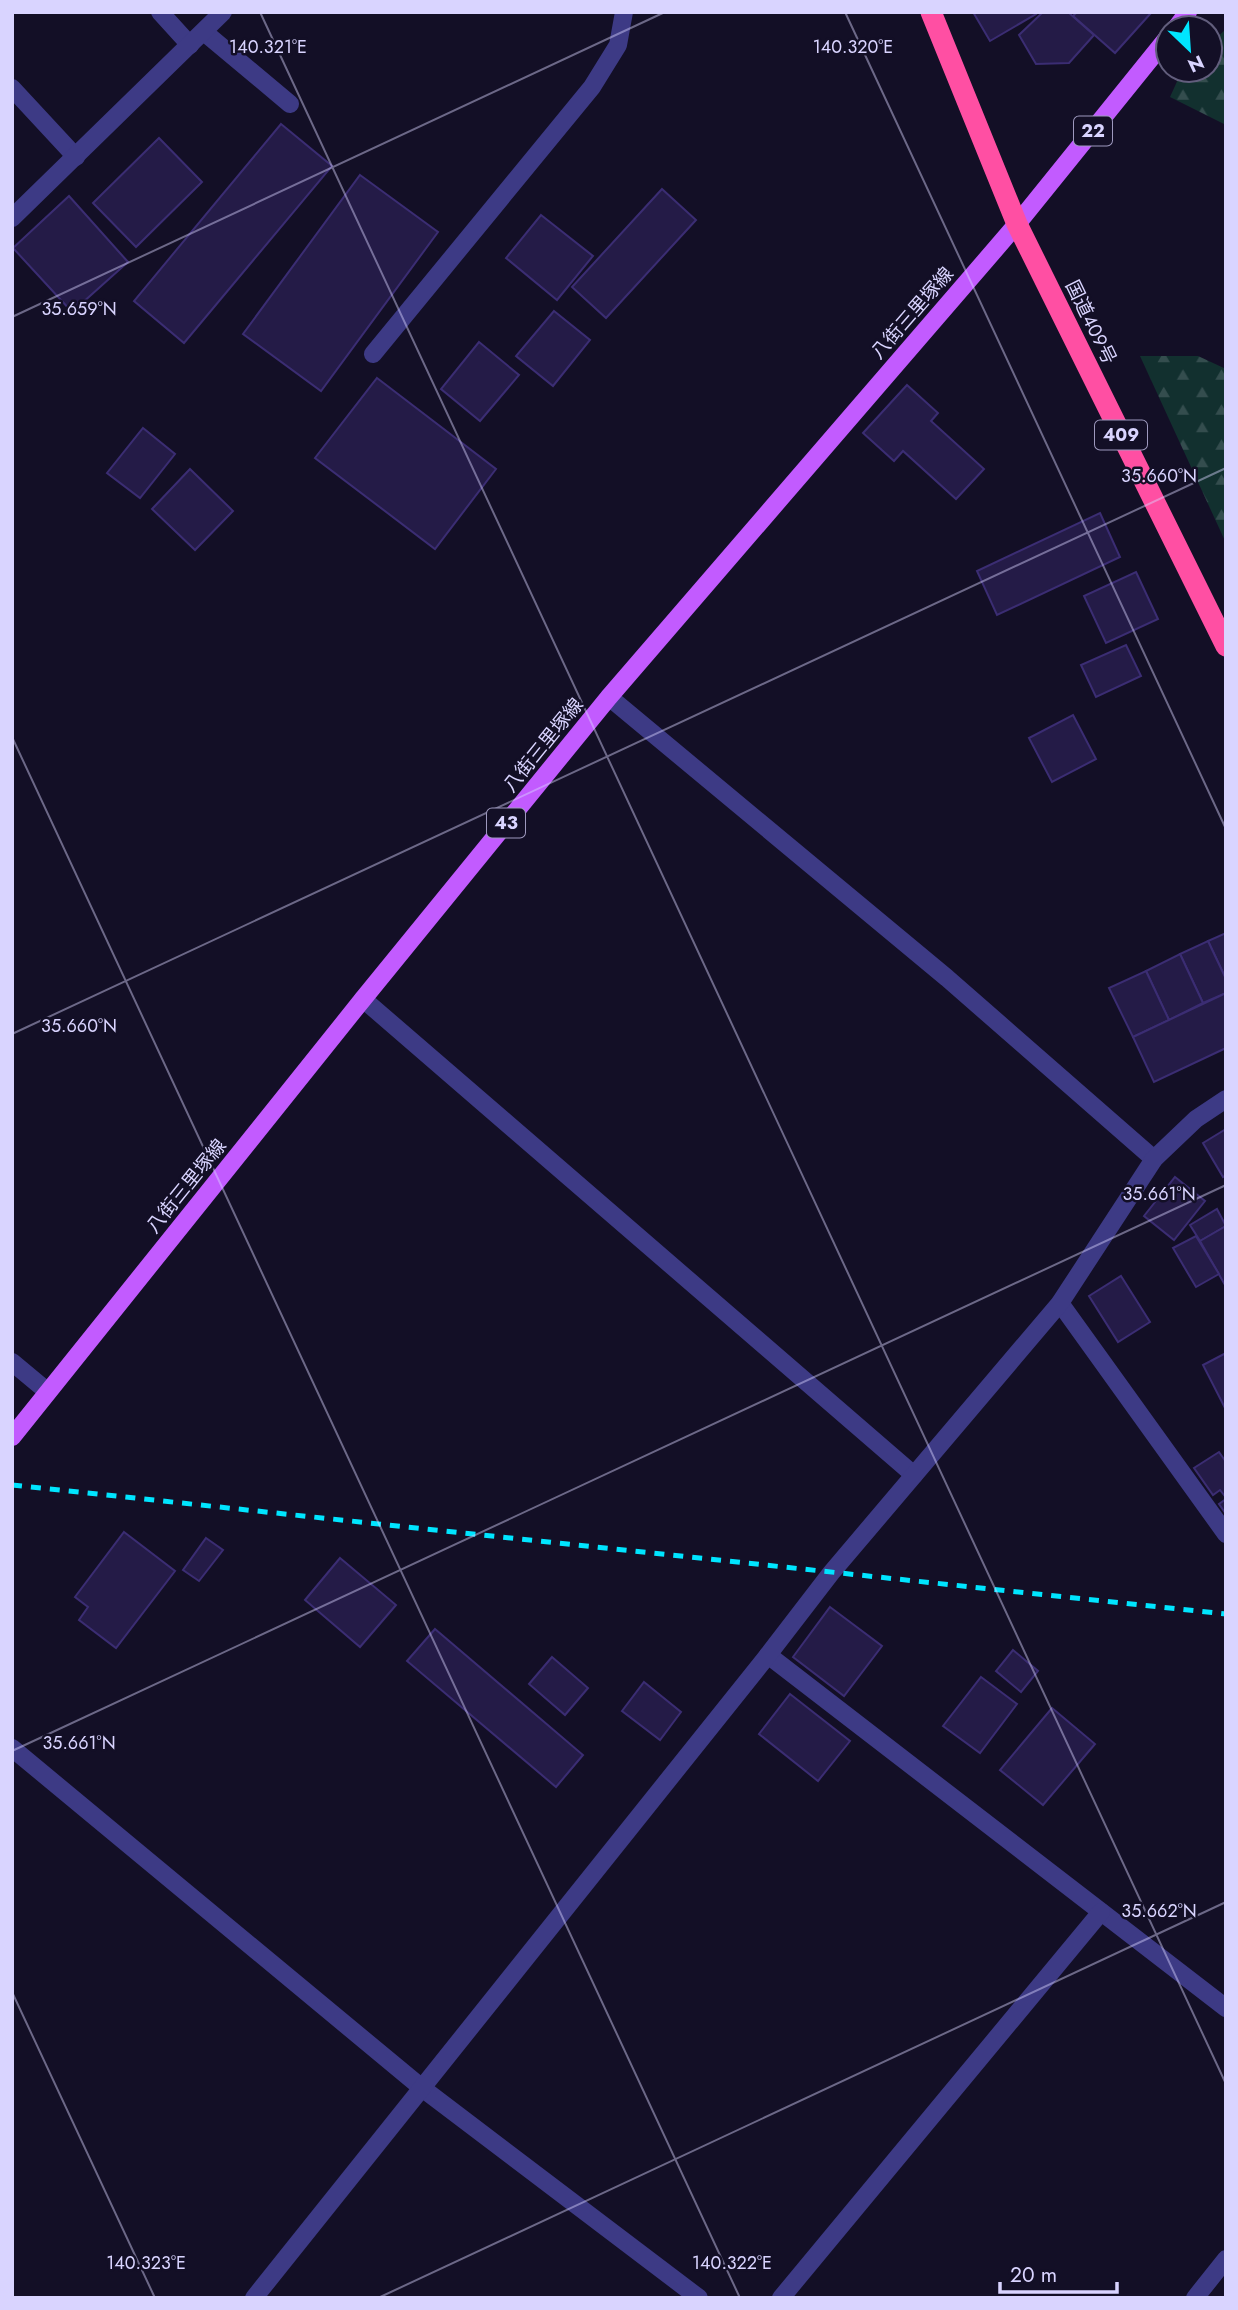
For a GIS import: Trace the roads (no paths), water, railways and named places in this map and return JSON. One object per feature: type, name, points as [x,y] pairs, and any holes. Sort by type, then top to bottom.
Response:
[{"type":"highway","name":"国道409号","points":[[931,12],[1017,224],[1226,646]]},
{"type":"main road","name":"22","points":[[1017,224],[1154,54]]},
{"type":"main road","name":"八街三里塚線","points":[[12,1437],[609,697],[1017,224]]},
{"type":"street","points":[[160,12],[190,44]]},
{"type":"street","points":[[12,218],[223,12]]},
{"type":"street","points":[[373,354],[592,87],[618,45],[624,12]]},
{"type":"street","points":[[204,32],[289,104]]},
{"type":"street","points":[[12,88],[76,156]]},
{"type":"street","points":[[609,697],[947,978],[1154,1159]]},
{"type":"street","points":[[363,999],[914,1475]]},
{"type":"street","points":[[254,2298],[831,1573],[1060,1303],[1154,1159],[1196,1119],[1226,1099]]},
{"type":"street","points":[[1060,1303],[1226,1534]]},
{"type":"street","points":[[12,1362],[48,1392]]},
{"type":"street","points":[[768,1655],[1226,2008]]},
{"type":"street","points":[[12,1748],[422,2088],[699,2298]]},
{"type":"street","points":[[781,2298],[1101,1912]]},
{"type":"street","points":[[1195,2298],[1226,2259]]},
{"type":"railway","points":[[12,1485],[1226,1614]]}]
